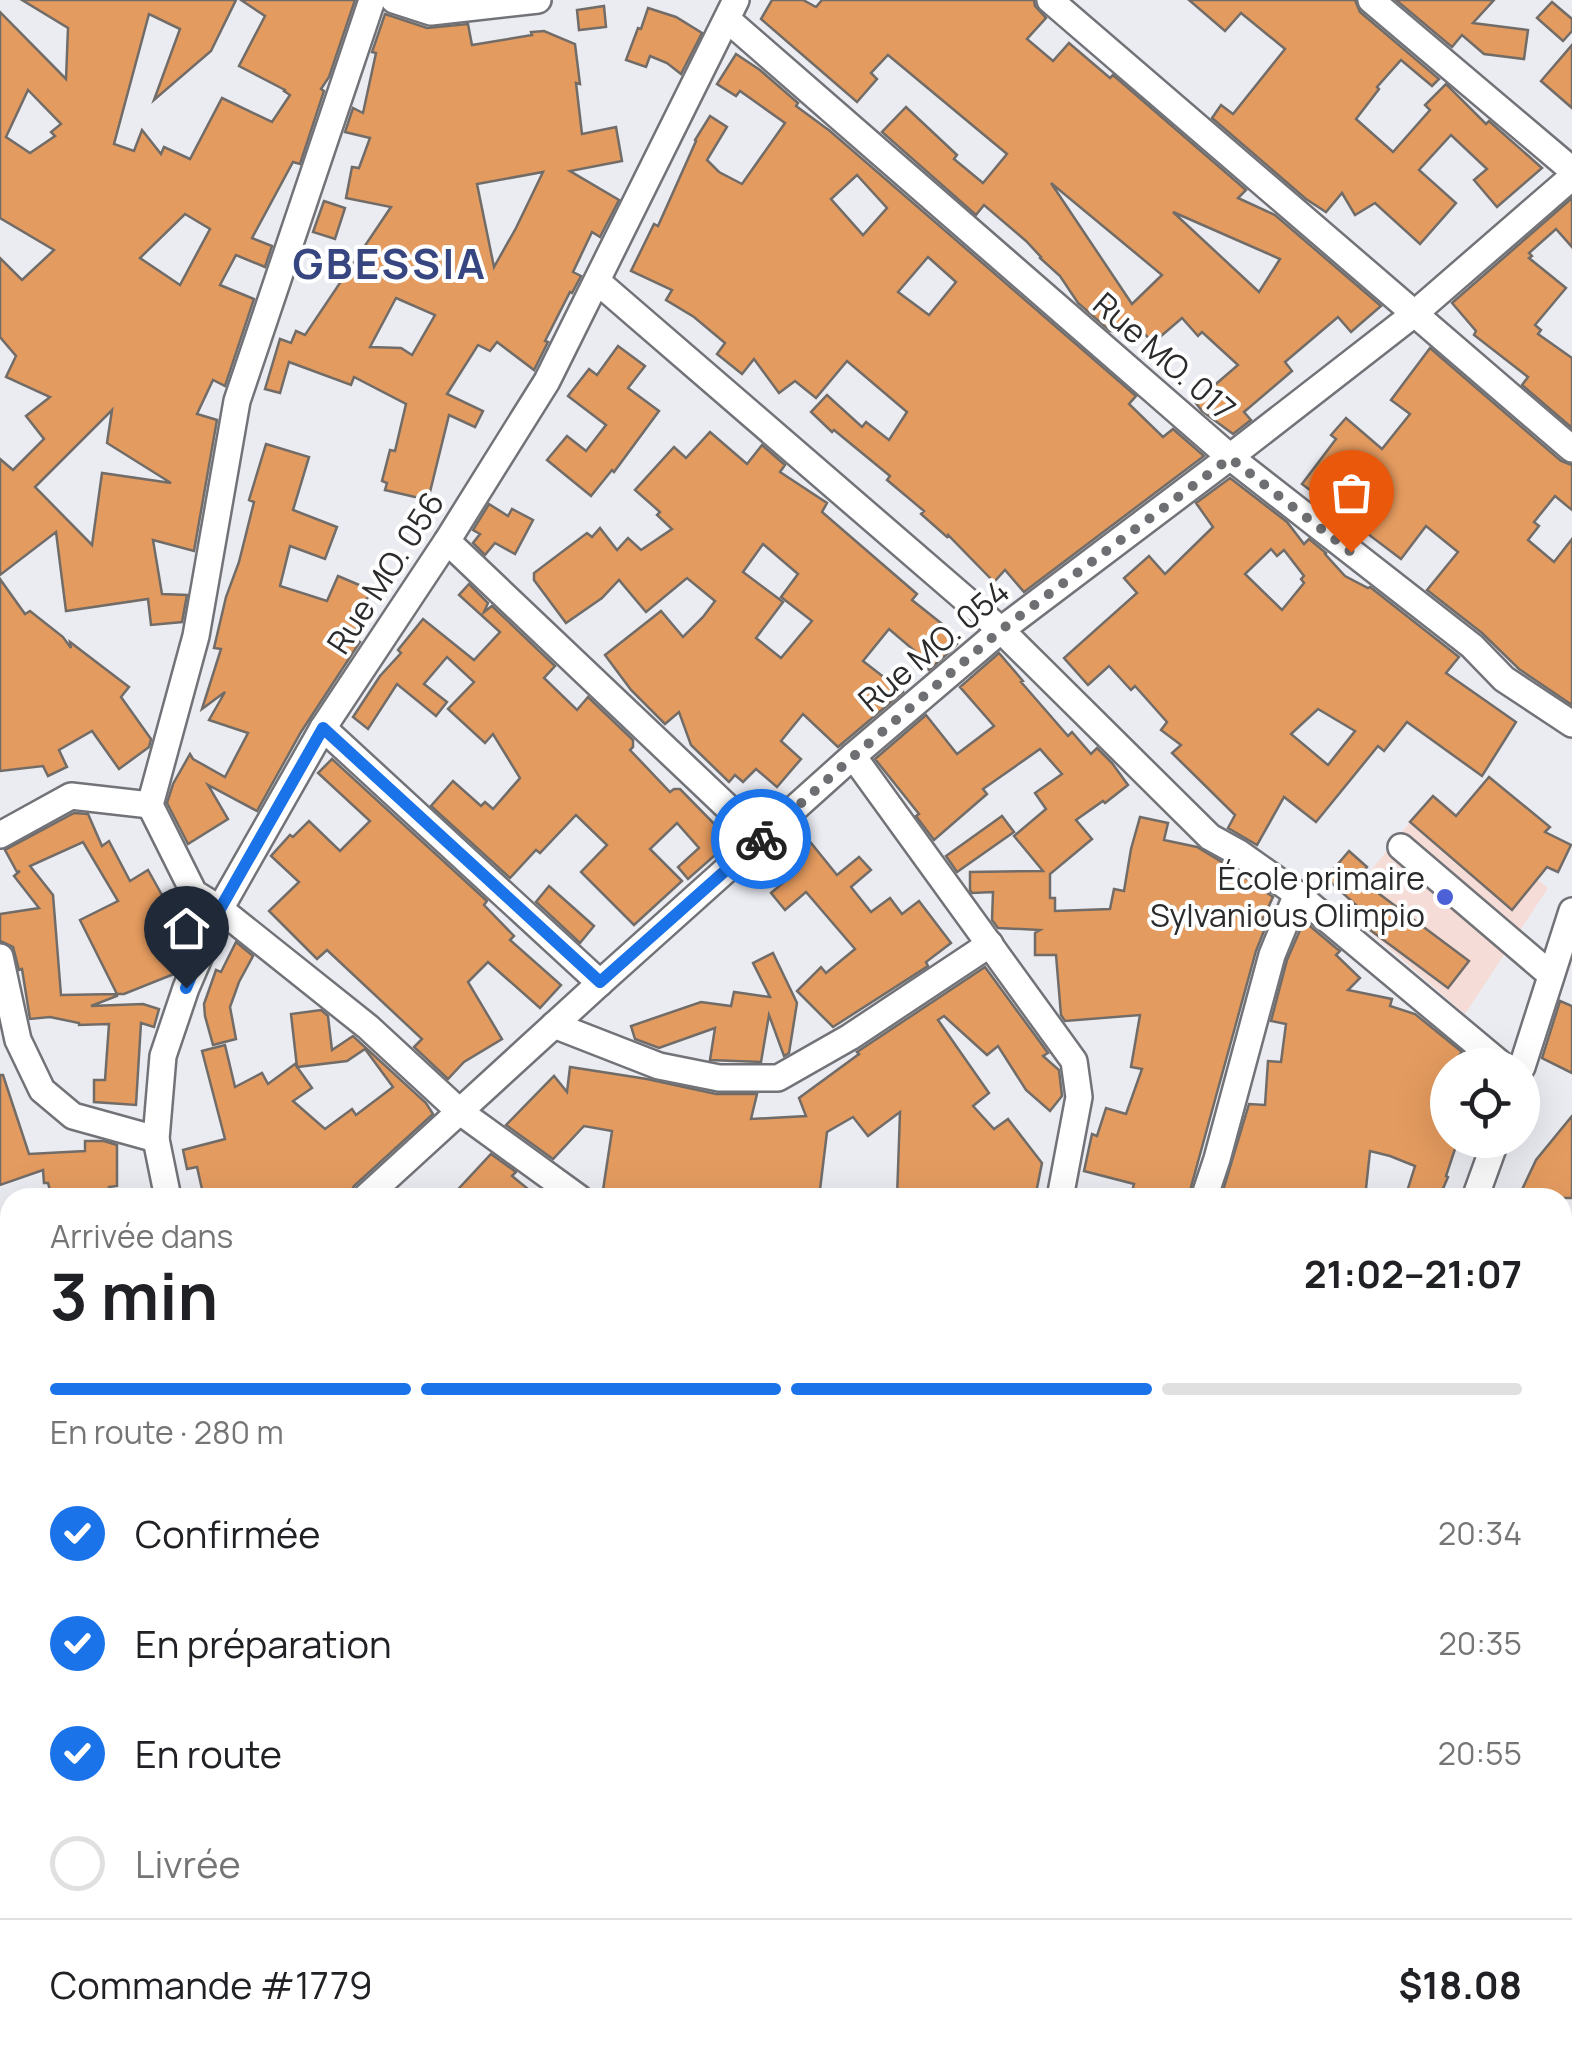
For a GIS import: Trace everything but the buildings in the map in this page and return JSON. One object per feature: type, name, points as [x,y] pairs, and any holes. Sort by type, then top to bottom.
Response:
[{"type":"street","points":[[372,0],[236,400],[196,636],[150,805],[194,893],[220,909],[368,1026],[458,1111],[566,1188]]},
{"type":"street","points":[[394,0],[431,12],[538,0]]},
{"type":"street","points":[[1050,0],[1572,449]]},
{"type":"street","points":[[1371,0],[1572,174]]},
{"type":"street","name":"Rue MO. 056","points":[[166,1188],[156,1139],[163,1056],[186,988],[220,909],[323,728],[547,381],[732,10]]},
{"type":"street","name":"Rue MO. 017","points":[[732,10],[1230,458],[1472,646],[1504,678],[1572,724]]},
{"type":"street","name":"Rue MO. 054","points":[[376,1188],[600,982],[1001,630],[1414,314],[1572,174]]},
{"type":"street","points":[[598,282],[1001,630],[1210,837],[1297,894],[1482,1048]]},
{"type":"street","points":[[446,541],[761,839]]},
{"type":"street","points":[[323,728],[600,982]]},
{"type":"street","points":[[854,756],[1074,1061],[1079,1098],[1062,1188]]},
{"type":"street","points":[[0,835],[71,796],[150,805]]},
{"type":"street","points":[[1402,847],[1551,975]]},
{"type":"street","points":[[1207,1188],[1272,955],[1297,894]]},
{"type":"street","points":[[1528,1048],[1572,911]]},
{"type":"street","points":[[554,1024],[659,1066],[720,1078],[778,1078],[850,1037],[990,944]]},
{"type":"street","points":[[0,957],[18,1040],[42,1090],[72,1116],[156,1139]]},
{"type":"street","points":[[1479,1188],[1489,1158]]},
{"type":"shaded area","name":"École primaire Sylvanious Olimpio","points":[[1433,794],[1548,888],[1465,1014],[1341,907]]},
{"type":"way so far","points":[[761,839],[1001,630],[1230,458],[1351,552]]},
{"type":"place","name":"École primaire Sylvanious Olimpio","points":[[1445,897]]},
{"type":"district","name":"GBESSIA","points":[[390,264]]},
{"type":"route","points":[[186,988],[220,909],[323,728],[600,982],[761,839]]}]
